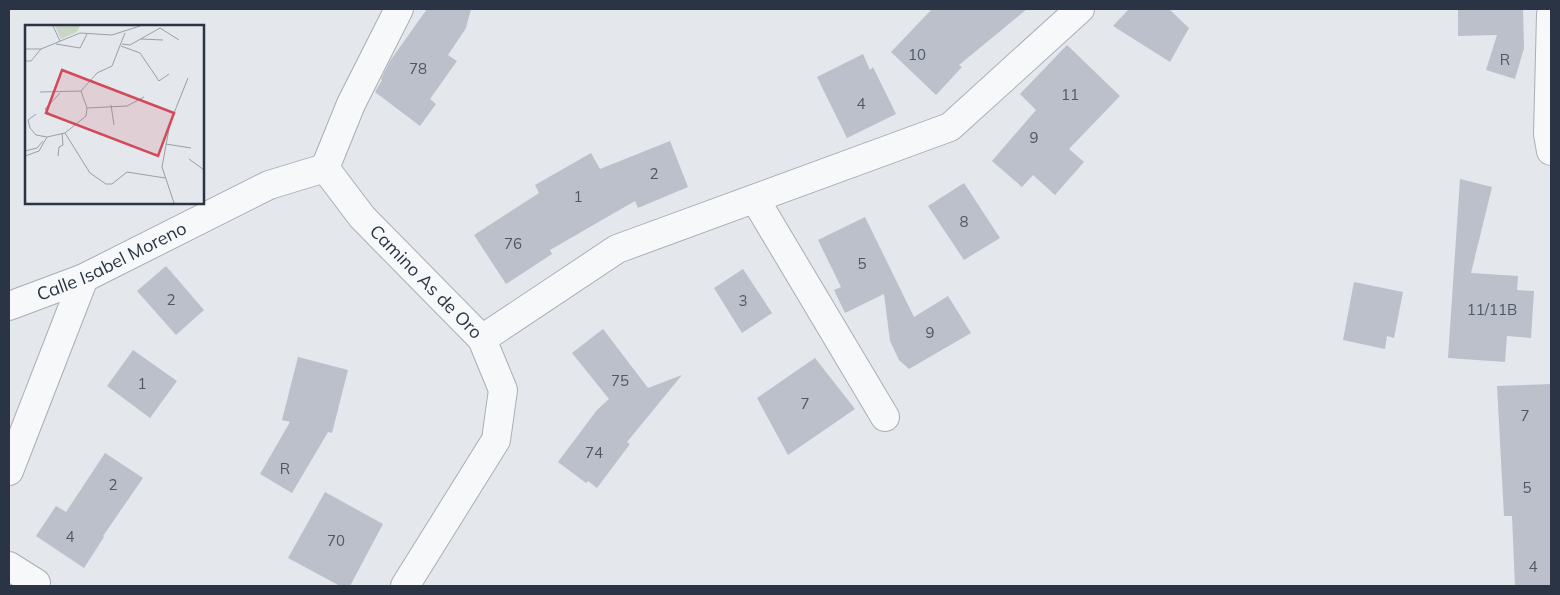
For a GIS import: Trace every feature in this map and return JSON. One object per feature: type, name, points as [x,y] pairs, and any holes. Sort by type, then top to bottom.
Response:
[{"type":"street","points":[[325,168],[351,104],[399,9]]},
{"type":"street","points":[[482,339],[617,249],[950,127],[1080,9]]},
{"type":"street","points":[[1551,15],[1548,134],[1551,151]]},
{"type":"street","name":"Calle Isabel Moreno","points":[[9,306],[84,278],[269,185],[325,168]]},
{"type":"street","name":"Camino As de Oro","points":[[325,168],[362,217],[482,339],[503,390],[496,440],[405,586]]},
{"type":"street","points":[[755,199],[885,416]]},
{"type":"street","points":[[9,472],[84,278]]},
{"type":"street","points":[[9,566],[36,583]]},
{"type":"building","points":[[427,9],[471,9],[466,28],[448,55],[457,61],[430,99],[436,104],[420,126],[375,92],[390,61]]},
{"type":"building","points":[[932,9],[1027,9],[959,65],[962,67],[936,95],[891,52]]},
{"type":"building","points":[[1129,9],[1169,9],[1189,28],[1170,62],[1113,26]]},
{"type":"building","points":[[1458,9],[1523,9],[1524,48],[1515,79],[1486,70],[1497,35],[1458,36]]},
{"type":"building","points":[[1067,45],[1120,96],[1069,149],[1084,162],[1055,195],[1033,175],[1022,187],[992,161],[1036,110],[1020,94]]},
{"type":"building","points":[[863,54],[870,70],[873,67],[896,114],[847,138],[817,77]]},
{"type":"building","points":[[670,141],[688,187],[638,208],[635,201],[550,250],[552,254],[506,284],[474,235],[539,193],[535,185],[591,153],[600,169]]},
{"type":"building","points":[[1460,179],[1492,187],[1471,273],[1518,276],[1517,290],[1534,291],[1531,338],[1507,336],[1505,362],[1448,358]]},
{"type":"building","points":[[964,183],[1000,238],[964,260],[928,206]]},
{"type":"building","points":[[865,217],[914,317],[948,296],[971,333],[909,369],[899,360],[890,341],[884,294],[845,313],[834,290],[841,287],[818,240]]},
{"type":"building","points":[[166,266],[204,310],[176,335],[137,291]]},
{"type":"building","points":[[743,269],[772,313],[742,333],[714,288]]},
{"type":"building","points":[[1354,282],[1403,292],[1394,338],[1387,336],[1385,349],[1343,340]]},
{"type":"building","points":[[603,329],[648,388],[682,375],[627,442],[630,444],[597,488],[588,481],[586,483],[558,462],[597,410],[609,399],[572,353]]},
{"type":"building","points":[[133,350],[177,381],[150,418],[107,386]]},
{"type":"building","points":[[298,357],[348,370],[332,433],[328,432],[292,493],[260,474],[290,422],[282,420]]},
{"type":"building","points":[[815,358],[855,409],[788,455],[757,398]]},
{"type":"building","points":[[1551,384],[1551,586],[1515,586],[1512,516],[1504,516],[1497,386]]},
{"type":"building","points":[[105,453],[143,478],[103,536],[84,568],[36,536],[56,506],[66,512]]},
{"type":"building","points":[[325,492],[383,524],[350,586],[340,586],[288,558]]}]
